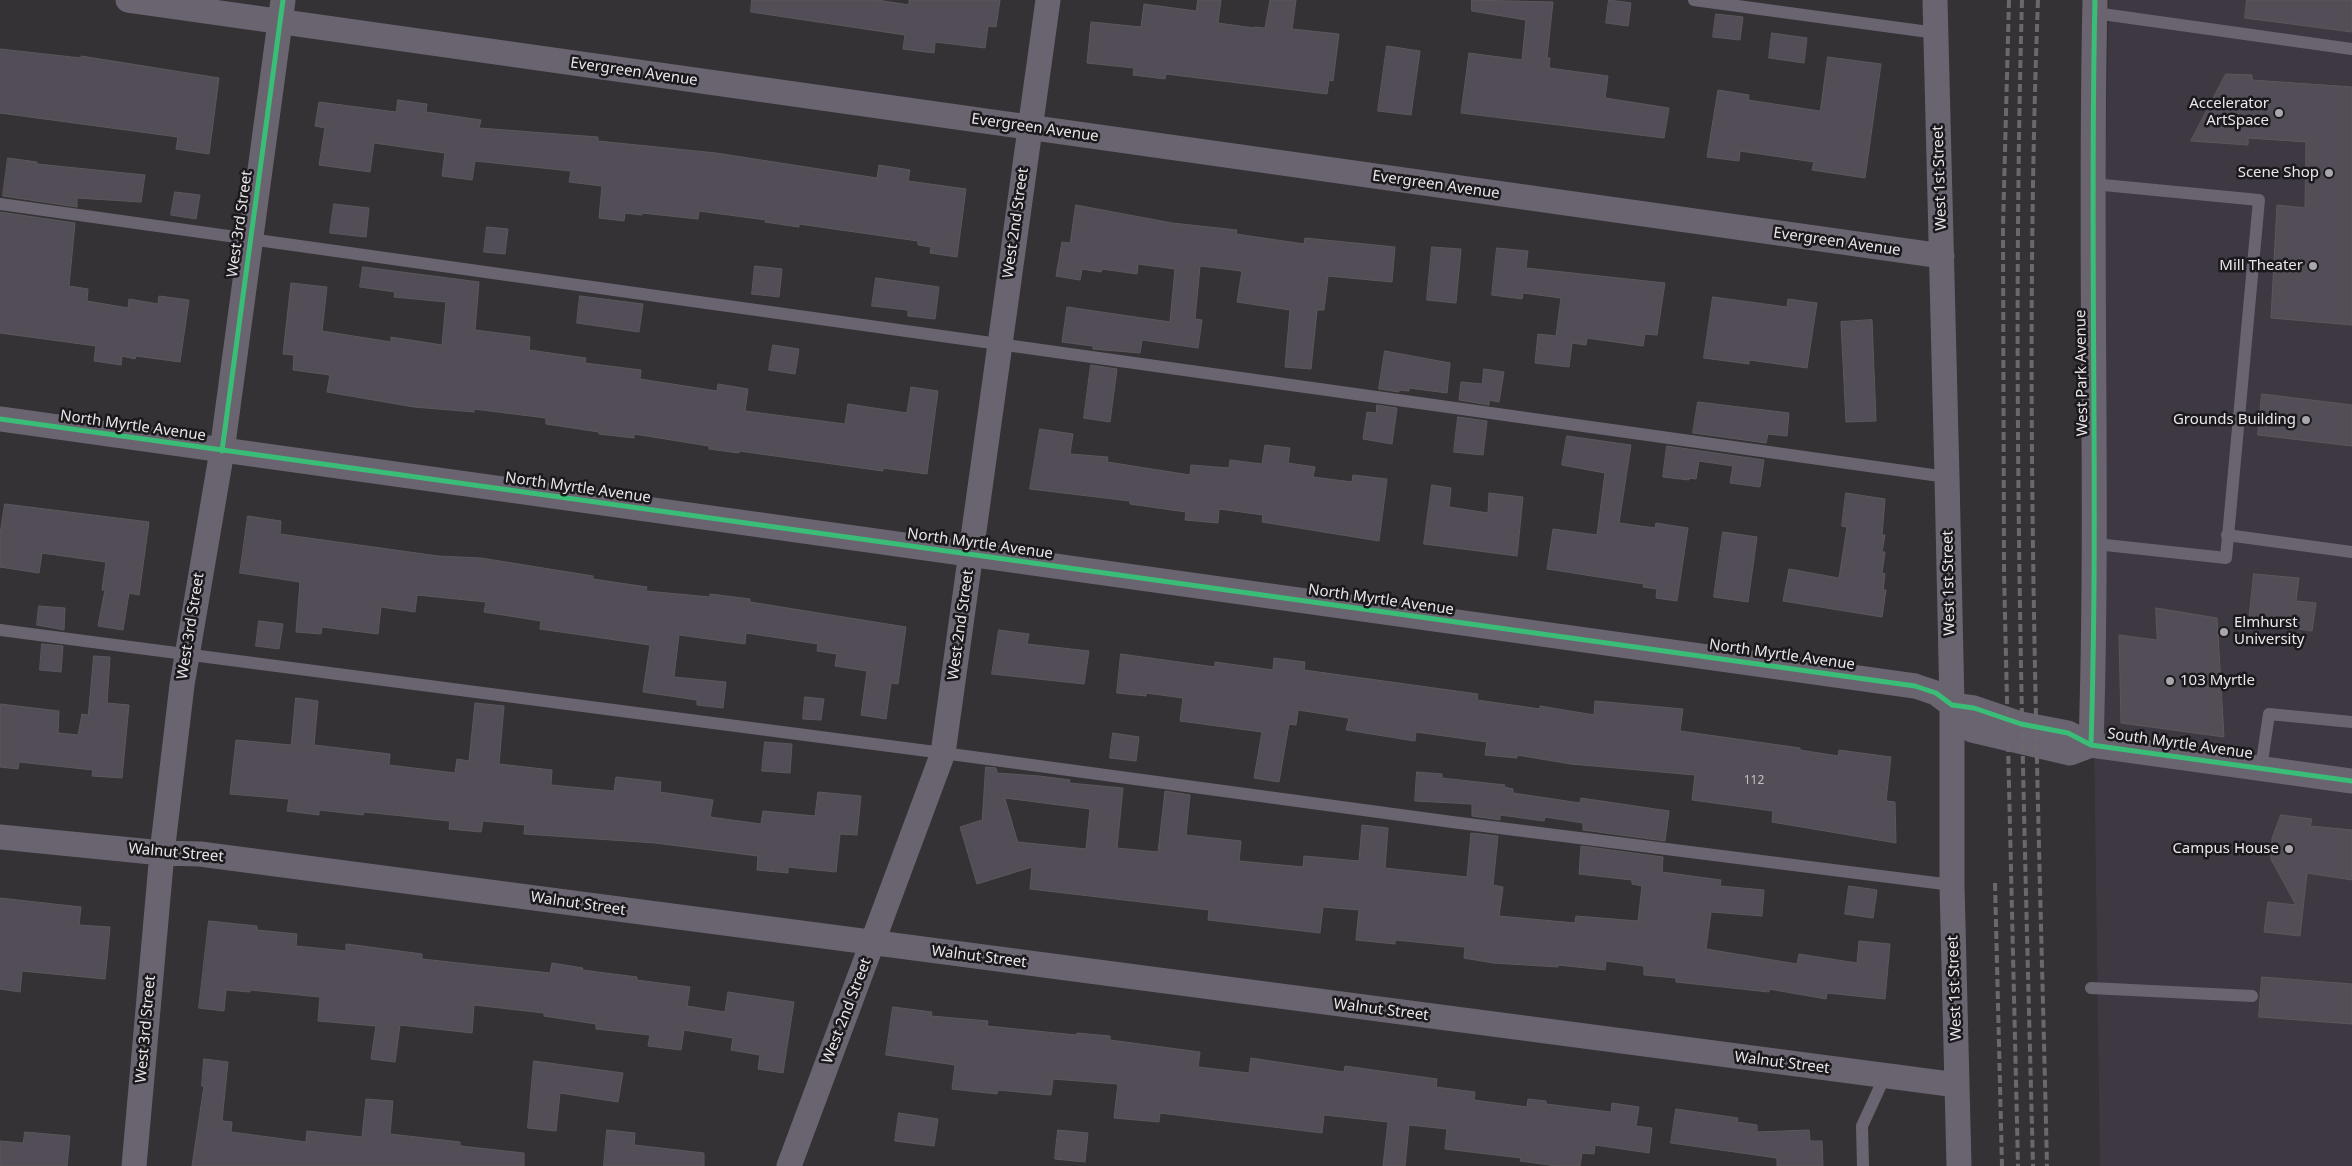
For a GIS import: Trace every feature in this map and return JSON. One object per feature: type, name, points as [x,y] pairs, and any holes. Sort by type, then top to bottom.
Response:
[{"type":"street","name":"Evergreen Avenue","points":[[128,0],[281,11],[1030,127],[1942,256]]},
{"type":"street","name":"West 2nd Street","points":[[789,1166],[943,752],[1048,0]]},
{"type":"street","name":"West 1st Street","points":[[1935,0],[1952,704],[1952,885],[1959,1166]]},
{"type":"street","name":"West Park Avenue","points":[[2091,745],[2096,544],[2093,184],[2095,7]]},
{"type":"street","name":"West 3rd Street","points":[[134,1166],[162,853],[186,656],[222,451],[281,11]]},
{"type":"street","name":"North Myrtle Avenue","points":[[0,419],[970,556],[1914,686],[1936,693],[1952,704]]},
{"type":"street","name":"South Myrtle Avenue","points":[[1952,704],[1974,708],[2021,724],[2068,733],[2091,745],[2352,781]]},
{"type":"street","name":"Walnut Street","points":[[0,837],[162,853],[200,854],[873,944],[1957,1085]]},
{"type":"lane","points":[[1694,0],[1936,33]]},
{"type":"lane","points":[[2095,7],[2352,49]]},
{"type":"lane","points":[[2093,184],[2259,200],[2226,558],[2096,544]]},
{"type":"lane","points":[[0,204],[1000,342],[1947,477]]},
{"type":"lane","points":[[2228,536],[2352,552]]},
{"type":"lane","points":[[0,630],[186,656],[943,752],[1452,822],[1952,885]]},
{"type":"lane","points":[[2261,768],[2269,714],[2352,722]]},
{"type":"lane","points":[[2090,988],[2252,996]]},
{"type":"lane","points":[[1863,1166],[1862,1126],[1886,1076]]},
{"type":"shaded area","name":"Elmhurst University","points":[[2109,0],[2352,0],[2352,1166],[2100,1166],[2094,737]]},
{"type":"building","points":[[752,0],[877,0],[909,5],[909,0],[1000,0],[996,27],[988,26],[985,48],[935,42],[934,53],[903,49],[905,35],[751,12]]},
{"type":"building","points":[[1198,0],[1221,0],[1218,23],[1265,28],[1270,0],[1296,0],[1292,29],[1339,34],[1333,81],[1329,80],[1327,94],[1166,74],[1165,79],[1133,75],[1134,68],[1087,63],[1091,22],[1141,27],[1144,4],[1196,11]]},
{"type":"building","points":[[1472,0],[1553,2],[1547,58],[1550,58],[1549,68],[1608,76],[1605,98],[1669,108],[1664,138],[1461,113],[1469,53],[1522,60],[1526,20],[1472,11]]},
{"type":"building","points":[[1609,0],[1631,3],[1628,26],[1606,23]]},
{"type":"building","points":[[2247,0],[2352,0],[2352,32],[2245,18]]},
{"type":"building","points":[[1716,14],[1743,17],[1740,40],[1713,37]]},
{"type":"building","points":[[1772,33],[1807,38],[1804,63],[1769,58]]},
{"type":"building","points":[[1387,46],[1420,51],[1411,115],[1378,111]]},
{"type":"building","points":[[0,49],[81,58],[81,56],[219,78],[209,154],[176,149],[178,137],[0,113]]},
{"type":"building","points":[[1828,57],[1881,64],[1865,178],[1812,170],[1814,162],[1740,151],[1739,161],[1707,157],[1718,90],[1749,95],[1748,100],[1820,111]]},
{"type":"building","points":[[2226,74],[2252,75],[2252,80],[2352,87],[2352,325],[2271,318],[2277,205],[2305,208],[2306,142],[2248,138],[2248,145],[2191,141]]},
{"type":"building","points":[[398,100],[427,104],[426,112],[481,120],[479,128],[598,137],[598,141],[716,153],[877,178],[879,165],[910,170],[908,181],[966,189],[957,257],[930,253],[931,247],[918,245],[918,241],[799,224],[799,227],[765,222],[766,220],[699,211],[698,219],[642,213],[642,215],[625,213],[624,221],[599,218],[602,186],[569,182],[571,171],[475,161],[472,180],[442,176],[445,153],[374,143],[370,172],[319,165],[325,128],[315,126],[319,102],[396,112]]},
{"type":"building","points":[[8,158],[37,162],[37,164],[145,175],[141,202],[77,198],[77,207],[3,196]]},
{"type":"building","points":[[175,192],[200,195],[196,219],[171,215]]},
{"type":"building","points":[[334,204],[369,208],[366,237],[330,233]]},
{"type":"building","points":[[1076,205],[1172,223],[1237,230],[1236,234],[1304,244],[1305,238],[1395,247],[1392,282],[1328,276],[1324,310],[1317,310],[1311,369],[1285,367],[1290,310],[1237,302],[1242,271],[1200,266],[1195,319],[1202,320],[1198,348],[1142,340],[1140,353],[1093,349],[1093,346],[1062,342],[1067,307],[1170,322],[1175,269],[1138,264],[1137,274],[1102,269],[1101,272],[1082,269],[1080,280],[1056,276],[1062,242],[1070,243]]},
{"type":"building","points":[[0,212],[75,223],[69,286],[88,289],[87,301],[128,308],[129,299],[158,304],[159,296],[189,300],[180,362],[136,356],[135,359],[122,356],[121,365],[94,361],[96,346],[0,333]]},
{"type":"building","points":[[487,227],[508,229],[505,254],[484,252]]},
{"type":"building","points":[[1432,247],[1461,249],[1456,303],[1427,300]]},
{"type":"building","points":[[1497,248],[1528,251],[1526,268],[1665,283],[1657,335],[1645,334],[1643,346],[1587,338],[1586,345],[1572,343],[1569,367],[1535,363],[1538,334],[1556,336],[1561,298],[1523,293],[1522,299],[1492,295]]},
{"type":"building","points":[[755,266],[782,269],[779,297],[752,294]]},
{"type":"building","points":[[363,267],[479,282],[475,330],[530,337],[529,350],[586,358],[585,363],[641,370],[640,379],[717,391],[718,384],[748,389],[745,411],[845,424],[848,404],[907,413],[911,387],[938,391],[927,474],[883,468],[883,471],[739,451],[739,453],[709,449],[709,446],[634,434],[634,438],[599,434],[599,432],[546,424],[546,418],[474,409],[474,412],[414,407],[327,392],[330,375],[293,370],[294,355],[283,354],[291,283],[327,287],[322,331],[391,342],[391,337],[442,345],[446,302],[394,297],[395,292],[360,287]]},
{"type":"building","points":[[876,278],[939,287],[935,319],[908,316],[908,310],[872,306]]},
{"type":"building","points":[[580,296],[643,304],[639,332],[577,323]]},
{"type":"building","points":[[1713,297],[1787,307],[1788,299],[1817,303],[1807,368],[1749,360],[1749,364],[1704,358]]},
{"type":"building","points":[[1872,320],[1876,421],[1846,422],[1841,322]]},
{"type":"building","points":[[773,345],[799,349],[795,374],[769,370]]},
{"type":"building","points":[[1385,351],[1450,363],[1447,393],[1409,388],[1409,391],[1399,390],[1399,392],[1379,389]]},
{"type":"building","points":[[1091,365],[1117,369],[1110,422],[1084,418]]},
{"type":"building","points":[[1484,369],[1504,372],[1499,402],[1489,400],[1489,405],[1459,400],[1461,382],[1482,384]]},
{"type":"building","name":"Grounds Building","points":[[2262,394],[2352,405],[2352,446],[2258,435]]},
{"type":"building","points":[[1698,402],[1789,413],[1787,436],[1768,434],[1766,443],[1693,433]]},
{"type":"building","points":[[1377,405],[1397,408],[1392,444],[1363,439],[1367,412],[1376,413]]},
{"type":"building","points":[[1458,417],[1487,421],[1483,455],[1454,452]]},
{"type":"building","points":[[1040,429],[1073,434],[1070,454],[1108,457],[1107,462],[1190,475],[1191,465],[1229,468],[1230,460],[1262,464],[1265,445],[1290,448],[1288,463],[1315,467],[1313,477],[1352,482],[1353,475],[1387,479],[1379,541],[1262,522],[1263,515],[1219,509],[1218,523],[1185,520],[1186,512],[1130,504],[1130,501],[1030,489]]},
{"type":"building","points":[[1567,436],[1631,445],[1619,523],[1655,528],[1656,523],[1688,528],[1677,601],[1656,598],[1657,589],[1643,587],[1644,584],[1547,569],[1553,529],[1597,535],[1605,473],[1562,465]]},
{"type":"building","points":[[1667,446],[1764,460],[1760,487],[1730,483],[1733,466],[1699,461],[1696,479],[1663,477]]},
{"type":"building","points":[[1432,485],[1451,488],[1449,507],[1488,513],[1489,493],[1523,497],[1517,556],[1424,544]]},
{"type":"building","points":[[1846,493],[1885,499],[1882,535],[1885,535],[1882,552],[1885,552],[1882,573],[1885,574],[1883,590],[1886,590],[1882,617],[1783,601],[1789,569],[1839,578],[1847,527],[1842,526]]},
{"type":"building","points":[[5,504],[149,522],[139,595],[129,593],[123,630],[98,626],[105,590],[102,590],[106,562],[42,553],[39,573],[0,567],[0,535]]},
{"type":"building","points":[[248,516],[281,521],[280,534],[438,556],[481,558],[593,576],[593,579],[647,587],[646,591],[710,597],[710,594],[750,599],[750,602],[906,627],[898,684],[891,683],[886,719],[861,715],[867,671],[835,666],[837,654],[817,651],[818,644],[746,633],[745,644],[679,635],[674,677],[726,682],[723,708],[697,705],[697,700],[643,692],[650,645],[540,629],[541,621],[484,612],[486,602],[417,595],[415,612],[381,607],[378,634],[322,627],[321,634],[296,632],[300,582],[240,573]]},
{"type":"building","points":[[1723,532],[1757,537],[1748,602],[1714,597]]},
{"type":"building","points":[[2254,574],[2299,578],[2296,601],[2316,603],[2312,631],[2249,622]]},
{"type":"building","points":[[39,606],[65,608],[64,630],[37,625]]},
{"type":"building","name":"103 Myrtle","points":[[2156,608],[2217,618],[2224,737],[2121,723],[2119,635],[2157,640]]},
{"type":"building","points":[[259,621],[283,624],[279,649],[256,646]]},
{"type":"building","points":[[999,630],[1029,634],[1027,644],[1089,651],[1084,684],[992,674]]},
{"type":"building","points":[[42,644],[63,646],[61,672],[40,670]]},
{"type":"building","points":[[1121,654],[1215,667],[1215,662],[1273,670],[1274,658],[1305,662],[1304,670],[1478,694],[1477,700],[1540,709],[1540,706],[1594,715],[1595,701],[1683,709],[1680,731],[1800,748],[1800,750],[1838,756],[1839,750],[1891,757],[1886,801],[1895,802],[1896,843],[1772,822],[1773,811],[1692,800],[1695,775],[1571,764],[1517,755],[1517,758],[1485,755],[1487,742],[1416,732],[1415,741],[1346,730],[1349,718],[1298,710],[1296,725],[1289,724],[1279,782],[1254,778],[1262,732],[1180,721],[1183,698],[1146,693],[1146,696],[1117,693]]},
{"type":"building","points":[[94,656],[110,657],[107,703],[129,705],[122,778],[92,776],[93,770],[19,762],[18,769],[0,767],[0,704],[59,711],[58,733],[78,735],[82,714],[88,715]]},
{"type":"building","points":[[805,697],[824,699],[821,720],[803,719]]},
{"type":"building","points":[[296,698],[318,701],[314,745],[390,754],[389,765],[455,773],[457,759],[469,761],[475,703],[504,706],[499,764],[552,770],[551,785],[614,791],[616,777],[661,782],[660,792],[713,800],[710,817],[761,824],[763,811],[815,816],[818,792],[861,796],[857,835],[840,834],[836,872],[788,867],[788,873],[757,870],[758,856],[655,843],[524,834],[525,825],[483,821],[481,832],[449,829],[450,821],[364,812],[363,815],[319,810],[319,815],[287,811],[289,799],[230,794],[236,740],[291,745]]},
{"type":"building","points":[[1113,733],[1139,737],[1136,761],[1110,758]]},
{"type":"building","points":[[765,742],[792,744],[790,773],[762,771]]},
{"type":"building","points":[[986,767],[996,768],[997,773],[1039,776],[1070,780],[1069,783],[1123,788],[1117,848],[1158,852],[1165,791],[1190,795],[1186,835],[1241,841],[1239,861],[1303,867],[1304,856],[1359,861],[1362,825],[1388,828],[1385,868],[1467,877],[1471,833],[1498,836],[1493,885],[1503,887],[1499,916],[1575,923],[1576,916],[1638,921],[1642,886],[1632,884],[1632,880],[1579,874],[1581,846],[1663,857],[1662,872],[1721,880],[1720,886],[1764,890],[1762,916],[1711,912],[1706,949],[1797,964],[1799,954],[1857,963],[1859,941],[1890,944],[1885,999],[1827,993],[1826,999],[1769,989],[1769,992],[1676,982],[1676,978],[1644,975],[1644,966],[1606,961],[1605,970],[1558,965],[1558,967],[1493,963],[1464,958],[1465,947],[1395,940],[1395,944],[1356,940],[1359,910],[1323,907],[1320,933],[1208,920],[1209,910],[1030,889],[1032,867],[977,884],[960,827],[982,820]],"holes":[[[1005,798],[1090,809],[1086,849],[1018,842]]]},
{"type":"building","points":[[1417,772],[1442,774],[1442,778],[1505,785],[1504,787],[1513,789],[1513,793],[1580,803],[1581,798],[1669,811],[1665,841],[1583,830],[1583,823],[1545,817],[1544,821],[1500,815],[1500,820],[1472,816],[1472,804],[1415,801]]},
{"type":"building","points":[[2281,815],[2312,819],[2310,826],[2352,830],[2352,880],[2307,873],[2300,936],[2264,932],[2268,902],[2296,905],[2271,859],[2272,839]]},
{"type":"building","points":[[1849,886],[1877,890],[1873,918],[1845,914]]},
{"type":"building","points":[[0,898],[81,907],[79,925],[110,927],[105,979],[22,971],[20,992],[0,989]]},
{"type":"building","points":[[209,921],[257,926],[257,930],[297,934],[296,946],[346,951],[346,944],[422,954],[422,959],[550,973],[552,963],[583,968],[582,970],[637,977],[637,980],[690,987],[687,1006],[725,1012],[728,992],[794,1002],[783,1073],[758,1069],[760,1055],[731,1050],[733,1038],[684,1030],[681,1050],[648,1046],[650,1035],[596,1029],[596,1024],[544,1016],[544,1013],[474,1005],[472,1033],[400,1025],[395,1062],[371,1059],[376,1026],[318,1021],[320,997],[250,990],[250,992],[226,990],[224,1011],[199,1008]]},
{"type":"building","points":[[2262,977],[2352,984],[2352,1024],[2259,1017]]},
{"type":"building","points":[[893,1007],[932,1012],[931,1016],[988,1021],[987,1026],[1076,1035],[1077,1033],[1110,1036],[1110,1040],[1200,1052],[1198,1067],[1249,1073],[1251,1058],[1344,1072],[1345,1066],[1437,1079],[1436,1087],[1475,1092],[1474,1100],[1527,1107],[1528,1099],[1546,1101],[1546,1104],[1611,1112],[1612,1103],[1639,1107],[1636,1126],[1652,1128],[1649,1153],[1595,1145],[1594,1154],[1582,1153],[1580,1166],[1557,1166],[1520,1161],[1521,1158],[1445,1149],[1447,1129],[1409,1125],[1405,1166],[1383,1166],[1388,1122],[1324,1115],[1322,1133],[1160,1113],[1159,1122],[1114,1118],[1118,1084],[1053,1079],[1051,1095],[998,1090],[997,1094],[952,1089],[955,1065],[886,1055]]},
{"type":"building","points":[[204,1059],[228,1062],[222,1121],[232,1122],[231,1132],[306,1142],[307,1131],[362,1137],[366,1099],[393,1101],[390,1134],[460,1142],[460,1146],[524,1153],[524,1166],[192,1166],[204,1086],[202,1086]]},
{"type":"building","points":[[534,1061],[623,1073],[618,1102],[560,1093],[556,1131],[528,1128]]},
{"type":"building","points":[[1676,1109],[1738,1118],[1737,1122],[1757,1125],[1757,1132],[1809,1130],[1810,1141],[1822,1141],[1823,1166],[1777,1166],[1777,1158],[1671,1143]]},
{"type":"building","points":[[899,1113],[938,1119],[934,1146],[895,1141]]},
{"type":"building","points":[[607,1130],[635,1133],[634,1145],[704,1153],[704,1166],[604,1166]]},
{"type":"building","points":[[1058,1130],[1088,1133],[1085,1162],[1055,1159]]},
{"type":"building","points":[[25,1132],[70,1136],[67,1166],[0,1166],[0,1141],[23,1143]]},
{"type":"railway","points":[[2009,0],[2003,226],[2004,573],[2018,1166]]},
{"type":"railway","points":[[2022,0],[2019,146],[2018,437],[2022,729],[2033,1166]]},
{"type":"railway","points":[[2038,0],[2034,146],[2032,437],[2036,729],[2047,1166]]},
{"type":"railway","points":[[1995,883],[2002,1166]]},
{"type":"cycle path","points":[[222,451],[283,0]]},
{"type":"cycle path","points":[[2091,745],[2094,559],[2093,93],[2095,0]]},
{"type":"cycle path","points":[[0,419],[1915,686],[1936,693],[1952,705],[1974,708],[2021,724],[2068,733],[2091,745],[2352,781]]},
{"type":"place","name":"Accelerator ArtSpace","points":[[2279,113]]},
{"type":"place","name":"Scene Shop","points":[[2329,173]]},
{"type":"place","name":"Mill Theater","points":[[2313,266]]},
{"type":"place","name":"Grounds Building","points":[[2306,420]]},
{"type":"place","name":"Elmhurst University","points":[[2224,632]]},
{"type":"place","name":"103 Myrtle","points":[[2170,681]]},
{"type":"place","name":"Campus House","points":[[2289,849]]}]
